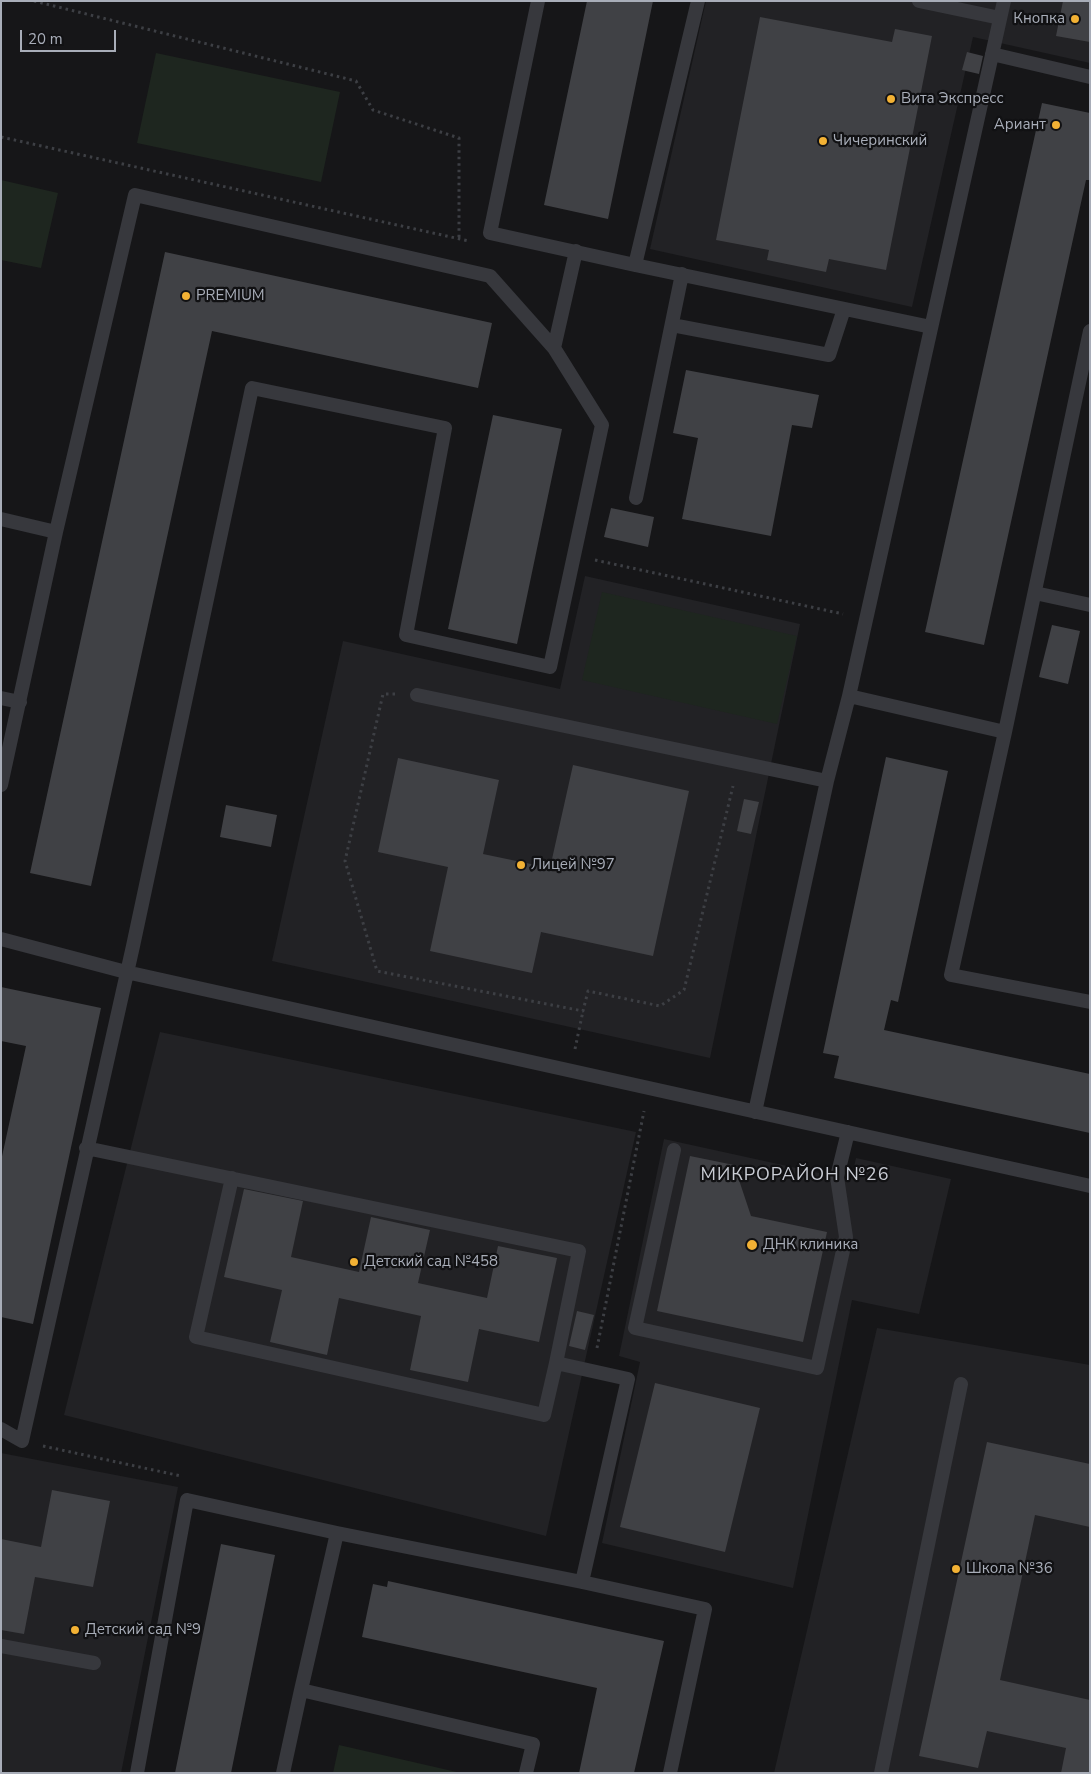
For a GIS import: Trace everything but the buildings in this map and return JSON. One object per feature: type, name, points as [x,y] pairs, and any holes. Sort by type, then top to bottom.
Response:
[{"type":"lane","points":[[538,1],[490,233],[931,328]]},
{"type":"lane","points":[[635,265],[698,1]]},
{"type":"lane","points":[[919,1],[1000,18]]},
{"type":"lane","points":[[755,1112],[827,782],[849,696],[1004,1]]},
{"type":"lane","points":[[992,54],[1090,77]]},
{"type":"lane","points":[[1,785],[56,532],[135,195],[490,276],[554,348],[602,425],[550,667],[406,635],[445,428],[252,388],[126,972],[22,1441],[1,1429]]},
{"type":"lane","points":[[554,348],[576,251]]},
{"type":"lane","points":[[636,498],[682,274]]},
{"type":"lane","points":[[672,325],[829,355],[844,309]]},
{"type":"lane","points":[[1090,331],[1005,732],[951,975],[1090,1002]]},
{"type":"lane","points":[[1,518],[56,532]]},
{"type":"lane","points":[[1035,593],[1090,605]]},
{"type":"lane","points":[[417,695],[827,782]]},
{"type":"lane","points":[[849,696],[1005,732]]},
{"type":"lane","points":[[1,698],[20,702]]},
{"type":"lane","points":[[1,939],[126,972],[1090,1186]]},
{"type":"lane","points":[[674,1150],[635,1328],[818,1368],[846,1237],[837,1177],[848,1132]]},
{"type":"lane","points":[[86,1148],[232,1178],[579,1251],[544,1415],[196,1337],[232,1178]]},
{"type":"lane","points":[[556,1363],[628,1379],[582,1582]]},
{"type":"lane","points":[[881,1773],[961,1384]]},
{"type":"lane","points":[[137,1773],[187,1500],[705,1609],[670,1773]]},
{"type":"lane","points":[[283,1773],[337,1533]]},
{"type":"lane","points":[[1,1646],[94,1663]]},
{"type":"lane","points":[[301,1690],[533,1744],[526,1773]]},
{"type":"path","points":[[34,1],[356,81],[373,110],[459,138],[459,238]]},
{"type":"path","points":[[1,137],[472,242],[490,233]]},
{"type":"path","points":[[574,556],[866,619]]},
{"type":"path","points":[[417,695],[383,694],[345,862],[377,971],[583,1011]]},
{"type":"path","points":[[564,1069],[575,1050],[588,991],[660,1006],[684,990],[738,763]]},
{"type":"path","points":[[592,1371],[649,1088]]},
{"type":"path","points":[[22,1441],[190,1478],[187,1500]]},
{"type":"shaded area","points":[[706,1],[1090,1],[1090,63],[973,37],[912,307],[650,249]]},
{"type":"shaded area","points":[[156,53],[340,92],[321,182],[137,143]]},
{"type":"shaded area","points":[[1,180],[58,193],[41,268],[1,260]]},
{"type":"shaded area","name":"Лицей №97","points":[[585,576],[800,624],[710,1058],[272,961],[343,641],[560,689]]},
{"type":"shaded area","points":[[602,592],[797,636],[777,724],[582,680]]},
{"type":"shaded area","name":"Детский сад №458","points":[[160,1032],[636,1132],[546,1536],[64,1415]]},
{"type":"shaded area","points":[[664,1139],[851,1180],[856,1158],[951,1179],[919,1314],[852,1300],[793,1588],[602,1543],[640,1362],[619,1356]]},
{"type":"shaded area","name":"Школа №36","points":[[877,1328],[1090,1365],[1090,1773],[774,1773]]},
{"type":"shaded area","name":"Детский сад №9","points":[[1,1453],[178,1487],[121,1773],[1,1773]]},
{"type":"shaded area","points":[[339,1745],[461,1773],[333,1773]]},
{"type":"place","name":"Кнопка","points":[[1075,19]]},
{"type":"place","name":"Вита Экспресс","points":[[891,99]]},
{"type":"place","name":"Ариант","points":[[1056,125]]},
{"type":"place","name":"Чичеринский","points":[[823,141]]},
{"type":"place","name":"PREMIUM","points":[[186,296]]},
{"type":"place","name":"Лицей №97","points":[[521,865]]},
{"type":"place","name":"ДНК клиника","points":[[752,1245]]},
{"type":"place","name":"Детский сад №458","points":[[354,1262]]},
{"type":"place","name":"Школа №36","points":[[956,1569]]},
{"type":"place","name":"Детский сад №9","points":[[75,1630]]},
{"type":"district","name":"МИКРОРАЙОН №26","points":[[795,1176]]}]
